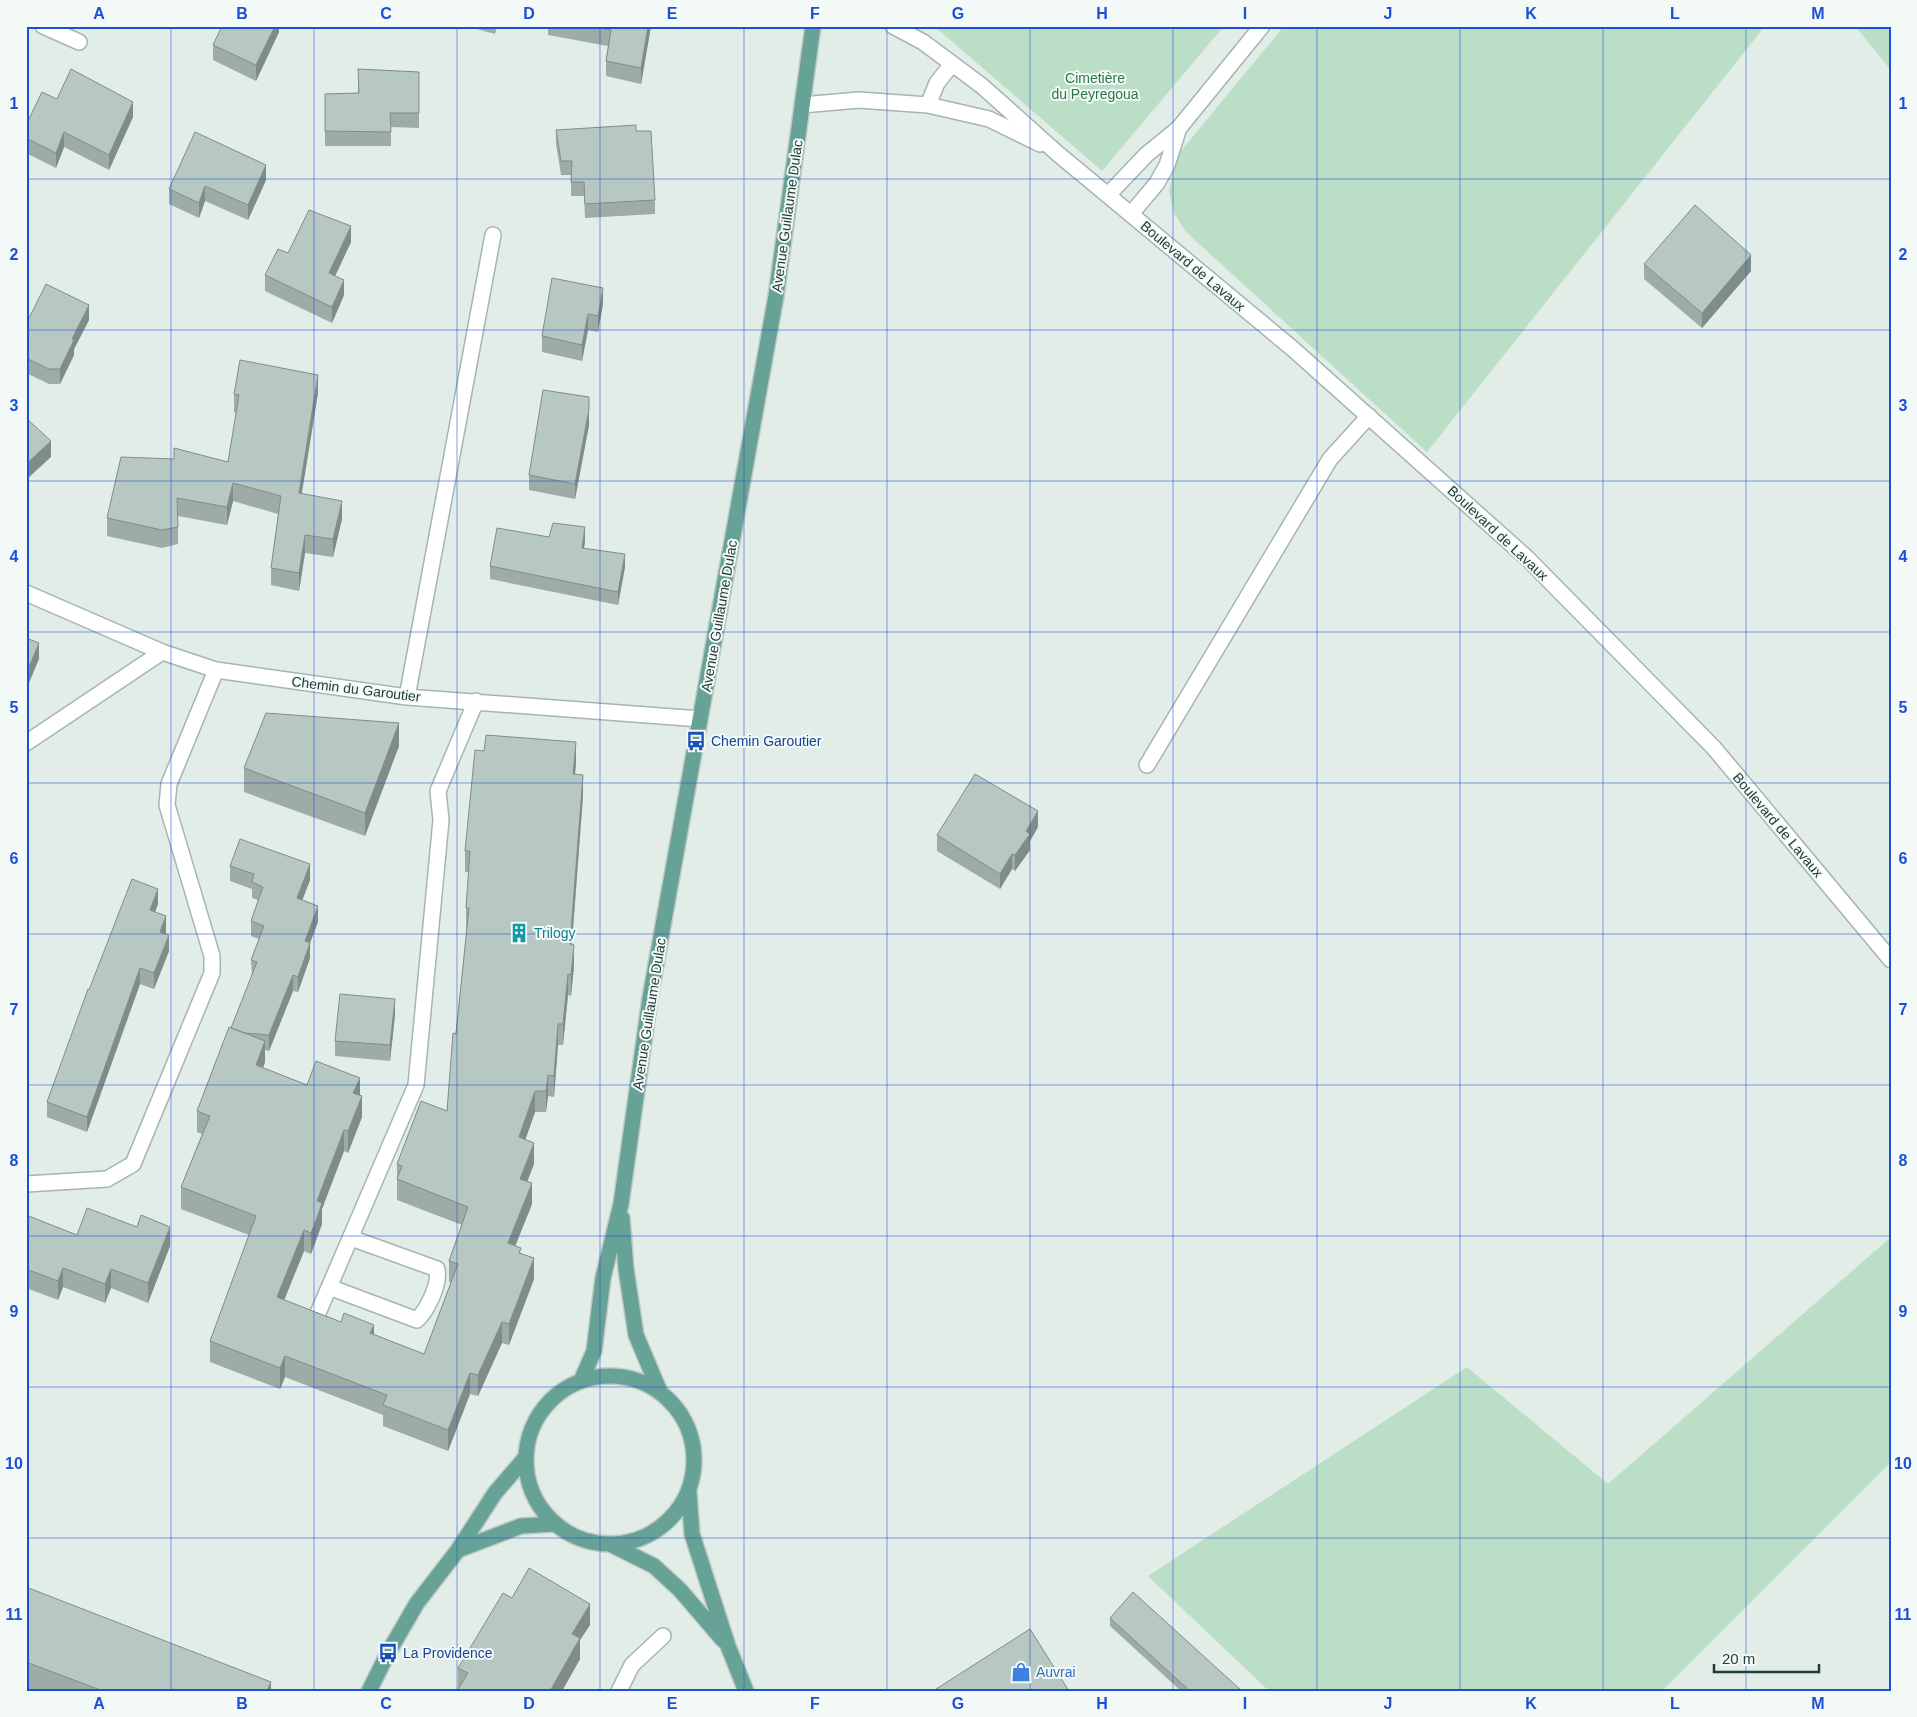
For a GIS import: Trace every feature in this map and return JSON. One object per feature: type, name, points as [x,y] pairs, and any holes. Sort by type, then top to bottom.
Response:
[{"type":"main road","name":"Avenue Guillaume Dulac","points":[[621,1204],[650,998],[776,296],[813,26]]},
{"type":"main road","points":[[581,1381],[594,1350],[603,1278],[621,1204]]},
{"type":"main road","points":[[621,1204],[626,1269],[636,1335],[660,1392]]},
{"type":"main road","points":[[689,1492],[676,1513],[658,1530],[636,1540],[612,1545],[592,1543],[572,1536],[555,1524],[538,1505],[529,1482],[526,1457],[530,1432],[542,1411],[559,1393],[581,1381],[601,1376],[622,1376],[642,1381],[660,1392],[680,1412],[692,1437],[695,1465],[689,1492],[692,1534],[728,1646],[746,1691]]},
{"type":"main road","points":[[369,1691],[388,1652],[417,1604],[458,1550],[495,1493],[526,1457]]},
{"type":"main road","points":[[458,1550],[521,1526],[555,1524]]},
{"type":"main road","points":[[612,1545],[654,1566],[680,1590],[728,1646]]},
{"type":"street","points":[[43,26],[79,42]]},
{"type":"street","name":"Boulevard de Lavaux","points":[[893,26],[923,42],[982,86],[1057,153],[1369,416],[1528,558],[1714,748],[1891,960]]},
{"type":"street","points":[[1108,196],[1146,155],[1179,128],[1262,26]]},
{"type":"street","points":[[928,106],[937,83],[952,64]]},
{"type":"street","name":"Boulevard de Lavaux","points":[[802,105],[859,100],[928,106],[989,119],[1057,153]]},
{"type":"street","points":[[1131,214],[1167,165],[1179,128]]},
{"type":"street","points":[[407,697],[493,235]]},
{"type":"street","points":[[1147,765],[1330,459],[1369,416]]},
{"type":"street","name":"Chemin du Garoutier","points":[[26,593],[162,652],[216,670],[407,697],[700,719]]},
{"type":"street","points":[[26,743],[162,652]]},
{"type":"street","points":[[26,1184],[107,1179],[133,1164],[212,973],[212,956],[167,804],[169,784],[216,670]]},
{"type":"street","points":[[315,1320],[416,1085],[441,820],[438,792],[476,701]]},
{"type":"street","points":[[329,1287],[417,1320],[424,1313],[438,1277],[437,1269],[351,1238]]},
{"type":"street","points":[[619,1691],[632,1665],[663,1636]]},
{"type":"green space","name":"Cimetière du Peyregoua","points":[[934,26],[1224,26],[1102,171]]},
{"type":"green space","points":[[1284,26],[1765,26],[1427,452],[1186,232],[1174,213],[1169,191],[1176,157]]},
{"type":"green space","points":[[1855,26],[1891,26],[1891,70]]},
{"type":"green space","points":[[1891,1237],[1891,1462],[1662,1691],[1269,1691],[1148,1576],[1467,1367],[1608,1484]]},
{"type":"building","points":[[222,26],[275,26],[256,65],[213,45]]},
{"type":"building","points":[[589,26],[648,26],[641,68],[606,61],[611,30]]},
{"type":"building","points":[[71,69],[133,102],[109,155],[64,132],[56,153],[26,138],[26,125],[42,92],[57,99]]},
{"type":"building","points":[[358,69],[419,72],[419,113],[390,113],[391,132],[325,131],[325,94],[359,93]]},
{"type":"building","points":[[636,125],[636,131],[651,131],[655,200],[585,204],[584,182],[571,182],[572,161],[561,161],[556,130]]},
{"type":"building","points":[[195,132],[266,165],[248,205],[205,186],[199,203],[169,189]]},
{"type":"building","points":[[1695,205],[1751,255],[1702,313],[1644,264]]},
{"type":"building","points":[[309,210],[351,226],[329,273],[344,280],[332,307],[265,275],[278,249],[288,253]]},
{"type":"building","points":[[552,278],[603,288],[598,316],[588,314],[582,345],[542,336]]},
{"type":"building","points":[[46,284],[89,305],[60,369],[49,369],[26,358],[26,324]]},
{"type":"building","points":[[240,360],[318,375],[299,493],[342,501],[333,539],[305,535],[299,573],[271,568],[281,496],[233,483],[227,507],[177,498],[178,527],[162,530],[107,518],[121,457],[174,459],[174,448],[228,462],[239,395],[234,394]]},
{"type":"building","points":[[543,390],[589,397],[589,409],[575,484],[529,475]]},
{"type":"building","points":[[26,418],[51,441],[26,464]]},
{"type":"building","points":[[553,523],[585,527],[582,548],[625,554],[618,592],[490,566],[497,528],[549,537]]},
{"type":"building","points":[[26,638],[39,643],[26,674]]},
{"type":"building","points":[[266,713],[399,723],[365,813],[244,768]]},
{"type":"building","points":[[486,735],[576,742],[573,774],[583,775],[570,944],[574,945],[571,975],[568,974],[563,1024],[558,1024],[554,1076],[548,1075],[546,1091],[535,1091],[519,1137],[534,1143],[520,1179],[532,1183],[508,1243],[521,1248],[519,1253],[534,1258],[509,1324],[502,1322],[478,1375],[470,1373],[448,1430],[383,1405],[387,1395],[285,1356],[280,1368],[210,1341],[256,1216],[181,1187],[210,1116],[197,1111],[229,1027],[265,1041],[256,1065],[307,1085],[316,1061],[360,1078],[353,1093],[362,1096],[348,1131],[344,1130],[317,1201],[322,1203],[317,1218],[311,1233],[304,1230],[277,1297],[341,1322],[344,1313],[374,1325],[370,1333],[424,1354],[458,1264],[449,1261],[468,1207],[397,1179],[402,1166],[397,1164],[421,1101],[447,1111],[453,1033],[456,1034],[469,908],[466,908],[470,851],[465,851],[475,750],[484,751]]},
{"type":"building","points":[[975,774],[1038,811],[1026,831],[1030,834],[1015,855],[1012,854],[1000,874],[937,835]]},
{"type":"building","points":[[240,839],[310,864],[297,898],[318,906],[305,941],[310,943],[298,977],[293,975],[269,1035],[245,1033],[231,1028],[257,962],[251,960],[264,926],[251,921],[263,887],[252,882],[254,874],[230,866]]},
{"type":"building","points":[[132,879],[158,889],[150,910],[166,916],[160,932],[169,935],[154,973],[140,968],[87,1117],[47,1102],[88,989]]},
{"type":"building","points":[[340,994],[395,999],[390,1045],[335,1041]]},
{"type":"building","points":[[87,1208],[137,1227],[141,1215],[170,1227],[148,1283],[111,1269],[105,1284],[63,1268],[58,1281],[26,1269],[26,1215],[77,1235]]},
{"type":"building","points":[[529,1568],[590,1604],[572,1634],[580,1638],[550,1691],[457,1691],[468,1673],[458,1668],[503,1593],[512,1598]]},
{"type":"building","points":[[26,1587],[271,1682],[267,1691],[103,1691],[26,1662]]},
{"type":"building","points":[[1133,1592],[1242,1691],[1190,1691],[1110,1618]]},
{"type":"building","points":[[1030,1629],[1069,1691],[933,1691]]},
{"type":"place","name":"Chemin Garoutier","points":[[696,741]]},
{"type":"place","name":"Trilogy","points":[[519,933]]},
{"type":"place","name":"La Providence","points":[[388,1653]]},
{"type":"place","name":"Auvrai","points":[[1021,1672]]}]
